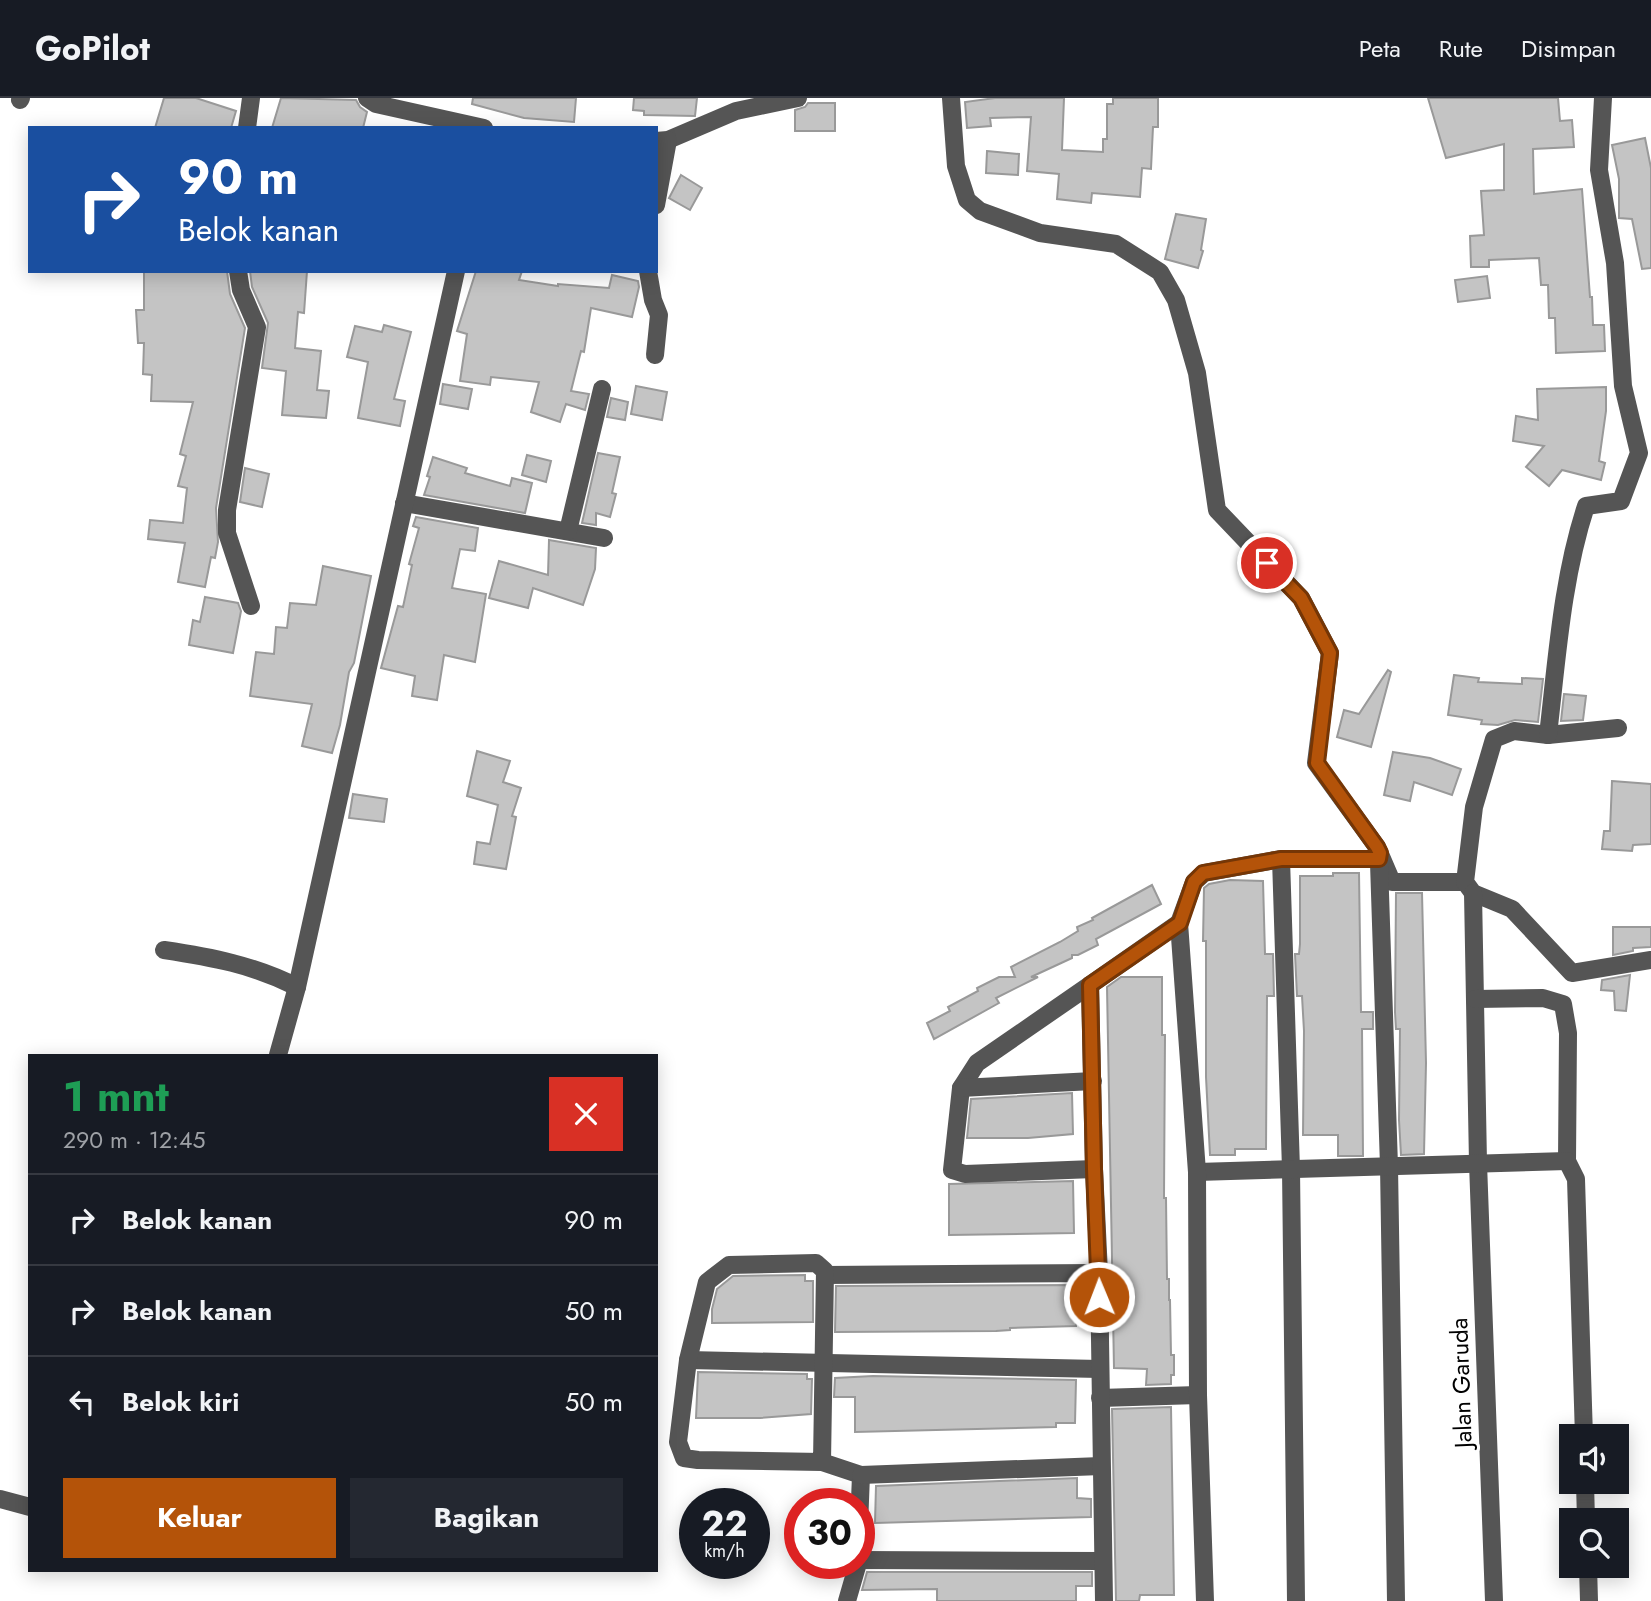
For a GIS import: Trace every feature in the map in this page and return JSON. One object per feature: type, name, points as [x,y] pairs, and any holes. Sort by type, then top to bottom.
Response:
[{"type":"street","points":[[247,126],[251,98]]},
{"type":"street","points":[[367,98],[376,104],[475,126]]},
{"type":"street","points":[[658,183],[662,140],[736,111],[799,98]]},
{"type":"street","points":[[951,98],[957,166],[967,200],[980,211],[1041,233],[1116,244],[1160,272],[1176,300],[1197,373],[1217,510],[1301,598],[1330,653],[1317,763],[1379,856],[1392,881],[1469,887],[1512,909],[1572,973],[1651,960]]},
{"type":"street","points":[[1603,98],[1599,170],[1615,263],[1623,386],[1645,456],[1621,501],[1586,506],[1579,527],[1560,638],[1548,735],[1618,728]]},
{"type":"street","points":[[238,273],[241,290],[257,327],[227,510],[227,533],[251,606]]},
{"type":"street","points":[[278,1054],[297,987],[456,273]]},
{"type":"street","points":[[648,273],[653,300],[659,314],[655,355]]},
{"type":"street","points":[[568,531],[602,389]]},
{"type":"street","points":[[404,503],[604,538]]},
{"type":"street","name":"Jalan Garuda","points":[[1494,1601],[1469,887],[1474,807],[1494,739],[1514,731],[1548,735]]},
{"type":"street","points":[[1205,1601],[1198,1395],[1197,1172],[1180,923],[1194,882],[1203,873],[1281,859],[1379,856]]},
{"type":"street","points":[[1379,856],[1396,1601]]},
{"type":"street","points":[[1281,859],[1291,1169],[1296,1601]]},
{"type":"street","points":[[1094,1169],[951,1170],[961,1087],[976,1063],[1180,923]]},
{"type":"street","points":[[164,950],[249,965],[297,987]]},
{"type":"street","points":[[1090,985],[1099,1273],[1104,1601]]},
{"type":"street","points":[[1475,999],[1543,998],[1563,1004],[1569,1033],[1567,1161],[1576,1179],[1584,1424]]},
{"type":"street","points":[[961,1087],[1093,1081]]},
{"type":"street","points":[[1197,1172],[1567,1161]]},
{"type":"street","points":[[822,1462],[825,1270],[816,1263],[729,1265],[707,1282],[688,1360],[678,1442],[684,1458],[822,1462],[861,1475],[1101,1466]]},
{"type":"street","points":[[825,1276],[1099,1273]]},
{"type":"street","points":[[688,1360],[1100,1369]]},
{"type":"street","points":[[1100,1398],[1198,1395]]},
{"type":"street","points":[[860,1488],[861,1475]]},
{"type":"street","points":[[0,1499],[28,1506]]},
{"type":"street","points":[[875,1561],[1103,1561]]},
{"type":"street","points":[[1588,1578],[1589,1601]]},
{"type":"street","points":[[847,1601],[853,1579]]},
{"type":"building","points":[[164,98],[196,98],[236,111],[232,126],[156,126]]},
{"type":"building","points":[[281,98],[356,100],[367,112],[364,126],[273,126]]},
{"type":"building","points":[[473,98],[576,98],[574,122],[524,118],[472,104]]},
{"type":"building","points":[[634,98],[697,98],[695,116],[644,115],[644,111],[633,110]]},
{"type":"building","points":[[995,98],[1064,98],[1062,150],[1103,152],[1103,139],[1107,139],[1107,104],[1113,104],[1113,98],[1158,98],[1158,127],[1153,127],[1151,169],[1142,168],[1140,197],[1092,193],[1091,203],[1057,199],[1059,174],[1027,171],[1031,117],[990,118],[991,126],[967,128],[965,102]]},
{"type":"building","points":[[1428,98],[1558,98],[1560,121],[1572,120],[1574,147],[1533,149],[1534,194],[1582,189],[1593,325],[1604,325],[1605,351],[1556,353],[1555,318],[1549,318],[1548,285],[1541,285],[1539,258],[1489,260],[1489,267],[1471,267],[1470,236],[1484,235],[1481,191],[1504,190],[1504,144],[1446,158]]},
{"type":"building","points":[[808,103],[835,103],[835,131],[795,131],[795,110]]},
{"type":"building","points":[[1645,138],[1651,168],[1651,268],[1642,269],[1632,219],[1619,218],[1619,179],[1612,145]]},
{"type":"building","points":[[987,151],[1019,154],[1018,175],[986,173]]},
{"type":"building","points":[[681,175],[702,188],[690,210],[669,198]]},
{"type":"building","points":[[1176,214],[1206,219],[1203,251],[1198,268],[1165,259]]},
{"type":"building","points":[[144,273],[227,273],[230,294],[245,328],[216,508],[218,542],[215,558],[211,557],[205,587],[178,582],[185,543],[148,539],[150,520],[183,523],[187,488],[178,486],[186,456],[180,454],[193,402],[151,401],[152,375],[143,374],[144,343],[138,343],[136,310],[144,310]]},
{"type":"building","points":[[250,273],[307,273],[304,313],[298,312],[295,348],[321,351],[317,390],[329,391],[326,418],[282,415],[286,371],[262,368],[268,323],[252,287]]},
{"type":"building","points":[[475,273],[521,273],[519,280],[558,286],[609,288],[612,275],[638,281],[632,317],[591,308],[584,352],[581,351],[571,391],[589,394],[585,410],[566,404],[560,422],[531,412],[539,382],[491,377],[490,385],[460,381],[467,334],[457,331]]},
{"type":"building","points":[[1487,276],[1490,298],[1458,302],[1455,280]]},
{"type":"building","points":[[384,325],[411,332],[394,399],[405,401],[400,426],[358,418],[368,362],[347,357],[355,326],[382,332]]},
{"type":"building","points":[[443,384],[472,389],[468,409],[440,404]]},
{"type":"building","points":[[636,386],[667,392],[662,420],[631,414]]},
{"type":"building","points":[[1606,387],[1606,411],[1599,461],[1605,463],[1601,480],[1562,470],[1549,486],[1526,467],[1544,446],[1513,441],[1516,416],[1538,420],[1537,389]]},
{"type":"building","points":[[611,398],[628,402],[625,420],[607,417]]},
{"type":"building","points":[[598,453],[620,457],[612,493],[616,494],[610,517],[596,513],[596,525],[582,523]]},
{"type":"building","points":[[527,455],[551,461],[546,482],[522,475]]},
{"type":"building","points":[[433,457],[467,468],[465,473],[510,486],[512,478],[532,483],[525,513],[424,495]]},
{"type":"building","points":[[245,468],[269,474],[262,507],[240,502]]},
{"type":"building","points":[[416,517],[478,528],[475,551],[460,549],[452,588],[486,594],[475,662],[444,655],[437,700],[412,696],[415,676],[381,668],[398,606],[403,607],[412,565],[409,564],[419,528],[413,526]]},
{"type":"building","points":[[549,540],[596,548],[595,569],[583,605],[533,588],[528,608],[489,598],[499,561],[548,575]]},
{"type":"building","points":[[323,566],[371,576],[354,663],[349,672],[332,753],[302,746],[312,704],[250,696],[256,652],[274,654],[276,627],[287,628],[290,603],[316,605]]},
{"type":"building","points":[[205,597],[238,603],[241,611],[233,653],[189,645],[193,620],[200,622]]},
{"type":"building","points":[[1388,670],[1391,672],[1371,747],[1337,737],[1344,710],[1359,714]]},
{"type":"building","points":[[1454,675],[1479,678],[1478,682],[1522,684],[1522,678],[1543,679],[1538,722],[1515,720],[1498,725],[1481,724],[1482,720],[1448,715]]},
{"type":"building","points":[[1564,694],[1586,696],[1583,720],[1561,721]]},
{"type":"building","points":[[477,751],[510,761],[503,782],[521,788],[512,816],[516,817],[506,869],[474,864],[477,842],[490,844],[498,805],[467,796]]},
{"type":"building","points":[[1393,752],[1430,758],[1461,769],[1452,795],[1414,782],[1410,801],[1384,795]]},
{"type":"building","points":[[1612,781],[1651,784],[1651,844],[1633,845],[1632,851],[1602,849],[1604,831],[1610,831]]},
{"type":"building","points":[[353,794],[387,799],[384,822],[349,818]]},
{"type":"building","points":[[1333,873],[1359,873],[1361,1012],[1373,1012],[1373,1029],[1362,1029],[1363,1156],[1338,1156],[1338,1135],[1303,1135],[1304,1031],[1302,996],[1297,996],[1295,954],[1299,954],[1300,944],[1300,876],[1333,876]]},
{"type":"building","points":[[1230,880],[1263,881],[1265,954],[1273,954],[1274,996],[1267,996],[1266,1149],[1235,1149],[1235,1155],[1210,1155],[1206,1077],[1204,888],[1209,884]]},
{"type":"building","points":[[1152,885],[1161,904],[1096,939],[1098,945],[1078,955],[1072,955],[1072,958],[1031,977],[1038,977],[996,998],[999,1003],[934,1039],[927,1023],[950,1011],[948,1007],[999,977],[1015,977],[1011,967],[1060,942],[1078,931],[1077,927]]},
{"type":"building","points":[[1396,893],[1422,893],[1426,1063],[1424,1154],[1401,1155],[1400,1029],[1396,1029],[1395,1012]]},
{"type":"building","points":[[1613,927],[1651,927],[1651,947],[1633,948],[1633,951],[1613,955]]},
{"type":"building","points":[[1630,975],[1626,1011],[1615,1010],[1614,991],[1601,990],[1602,980]]},
{"type":"building","points":[[1121,977],[1162,977],[1162,1035],[1165,1035],[1164,1198],[1171,1355],[1174,1355],[1171,1384],[1146,1385],[1147,1369],[1114,1368],[1107,987]]},
{"type":"building","points":[[1072,1093],[1073,1134],[1028,1138],[967,1138],[971,1099]]},
{"type":"building","points":[[1073,1181],[1074,1233],[949,1235],[949,1184]]},
{"type":"building","points":[[805,1275],[805,1281],[813,1281],[813,1322],[712,1323],[717,1289],[733,1276]]},
{"type":"building","points":[[1075,1285],[1076,1326],[1010,1328],[996,1331],[835,1332],[836,1286]]},
{"type":"building","points":[[698,1372],[807,1374],[807,1379],[812,1379],[811,1414],[760,1418],[696,1418]]},
{"type":"building","points":[[873,1376],[1076,1380],[1075,1423],[1056,1423],[1056,1427],[855,1432],[855,1397],[834,1397],[835,1378]]},
{"type":"building","points":[[1171,1407],[1174,1595],[1140,1595],[1139,1601],[1116,1601],[1112,1409]]},
{"type":"building","points":[[1077,1478],[1077,1498],[1091,1499],[1091,1517],[875,1523],[876,1486]]},
{"type":"building","points":[[875,1572],[1092,1572],[1092,1586],[1076,1586],[1076,1601],[937,1601],[937,1589],[862,1590],[865,1579],[875,1579]]},
{"type":"route","points":[[1099,1297],[1090,985],[1180,923],[1194,882],[1203,873],[1281,859],[1379,859],[1377,847],[1317,763],[1330,653],[1301,598],[1267,563]]}]
